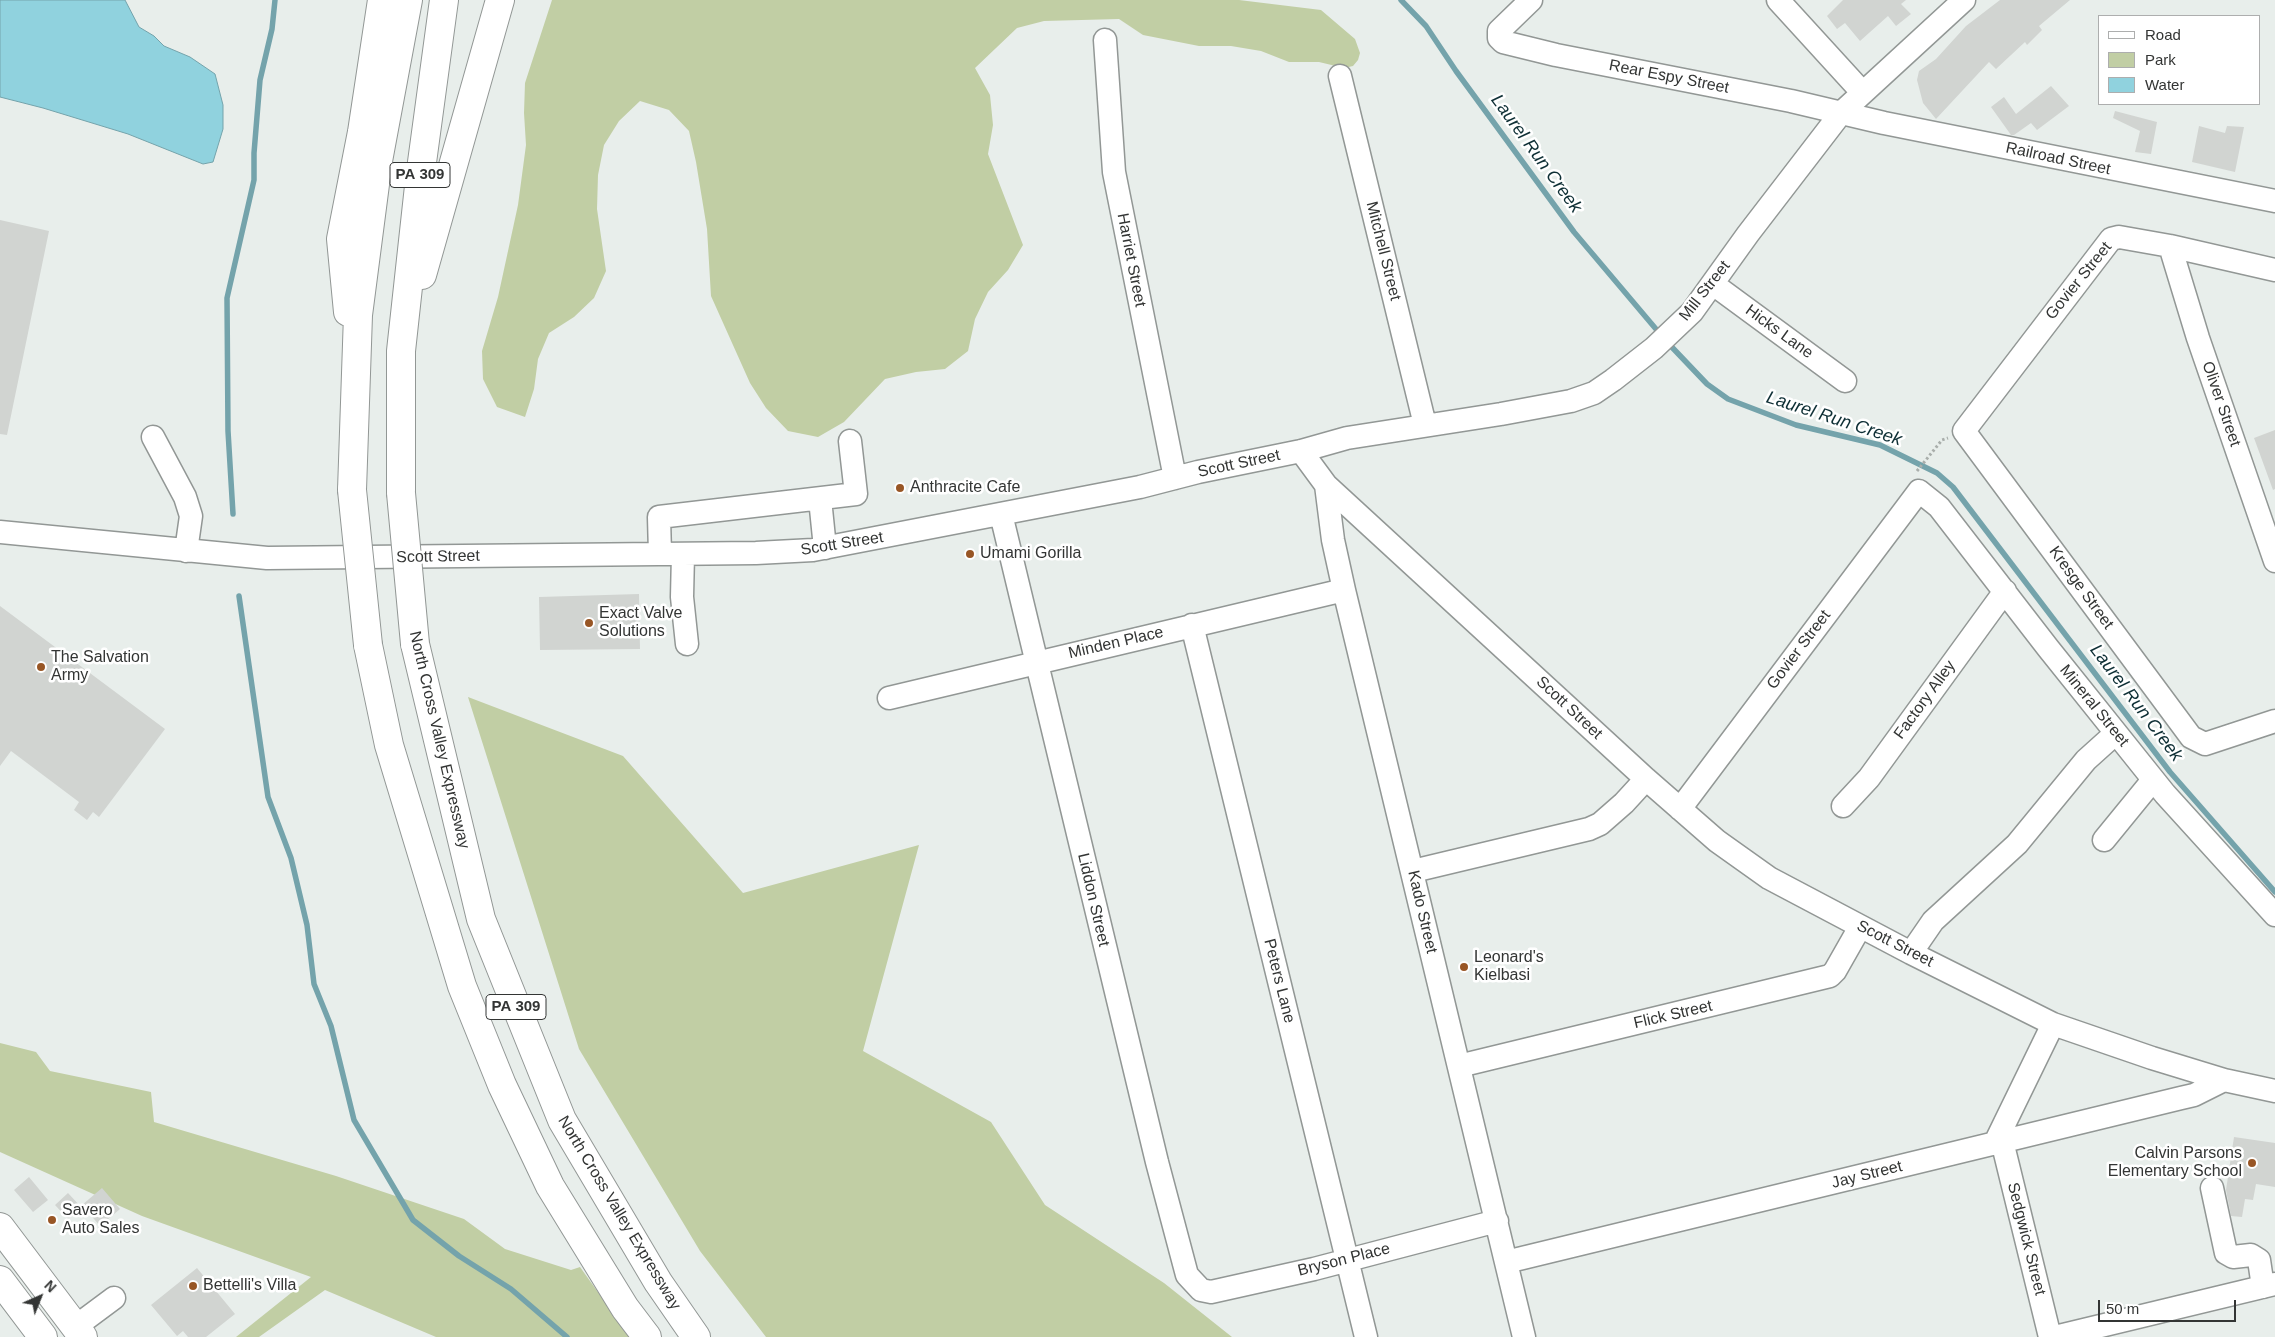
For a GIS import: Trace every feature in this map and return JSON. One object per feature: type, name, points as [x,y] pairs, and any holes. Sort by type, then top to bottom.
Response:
[{"type":"main road","points":[[354,391],[341,239],[362,132],[382,0]]},
{"type":"main road","name":"PA 309","points":[[408,0],[378,161],[358,315],[352,490],[368,645],[389,745],[462,986],[502,1085],[550,1186],[625,1308],[647,1337]]},
{"type":"main road","name":"North Cross Valley Expressway","points":[[444,0],[420,177],[401,351],[401,494],[415,644],[480,919],[562,1120],[658,1282],[696,1337]]},
{"type":"main road","points":[[401,351],[500,0]]},
{"type":"main road","points":[[0,1227],[79,1332]]},
{"type":"main road","points":[[0,1280],[43,1337]]},
{"type":"street","name":"Rear Espy Street","points":[[1531,0],[1507,21],[1500,31],[1499,38],[1503,42],[1556,55],[1841,113]]},
{"type":"street","points":[[1778,0],[1862,92]]},
{"type":"street","name":"Mill Street","points":[[1301,452],[1347,438],[1502,414],[1571,401],[1594,393],[1654,348],[1678,327],[1692,312],[1748,234],[1841,113],[1964,0]]},
{"type":"street","name":"Harriet Street","points":[[1105,40],[1114,172],[1175,478]]},
{"type":"street","name":"Mitchell Street","points":[[1340,76],[1425,425]]},
{"type":"street","name":"Railroad Street","points":[[1841,113],[2144,176],[2275,201]]},
{"type":"street","name":"Govier Street","points":[[1964,431],[2111,239],[2119,237],[2170,246],[2275,270]]},
{"type":"street","name":"Oliver Street","points":[[2170,246],[2198,338],[2275,561]]},
{"type":"street","name":"Hicks Lane","points":[[1713,284],[1845,381]]},
{"type":"street","name":"Kresge Street","points":[[1964,431],[2012,493],[2191,737],[2199,743],[2205,744],[2275,721]]},
{"type":"street","points":[[154,437],[185,497],[191,516],[186,551]]},
{"type":"street","points":[[660,554],[659,517],[856,494],[850,441]]},
{"type":"street","name":"Scott Street","points":[[0,532],[267,558],[761,553],[826,548],[1301,452],[1326,485],[1646,779],[1717,841],[1769,878],[1911,953],[2053,1024],[2152,1058],[2224,1080],[2275,1091]]},
{"type":"street","name":"Kado Street","points":[[1326,485],[1333,540],[1344,590],[1524,1337]]},
{"type":"street","name":"Govier Street","points":[[1680,809],[1920,491]]},
{"type":"street","name":"Mineral Street","points":[[1920,491],[1939,507],[2153,780],[2275,915]]},
{"type":"street","points":[[820,499],[826,548]]},
{"type":"street","name":"Liddon Street","points":[[1001,514],[1156,1162],[1184,1267],[1193,1282]]},
{"type":"street","points":[[683,554],[682,597],[687,644]]},
{"type":"street","name":"Minden Place","points":[[889,698],[1344,590]]},
{"type":"street","name":"Factory Alley","points":[[1843,806],[1869,778],[2005,591]]},
{"type":"street","name":"Peters Lane","points":[[1192,625],[1366,1337]]},
{"type":"street","points":[[1911,953],[1933,921],[2016,844],[2086,760],[2116,733]]},
{"type":"street","points":[[1412,871],[1588,829],[1600,824],[1624,803],[1646,779]]},
{"type":"street","points":[[2104,840],[2153,780]]},
{"type":"street","name":"Flick Street","points":[[1458,1066],[1830,976],[1835,971],[1860,926]]},
{"type":"street","points":[[1998,1142],[2053,1024]]},
{"type":"street","name":"Jay Street","points":[[1506,1262],[2194,1095],[2224,1080]]},
{"type":"street","name":"Sedgwick Street","points":[[1998,1142],[2050,1337]]},
{"type":"street","points":[[2055,1337],[2269,1285],[2259,1260],[2251,1255],[2233,1257],[2226,1253],[2212,1188]]},
{"type":"street","name":"Bryson Place","points":[[1193,1282],[1201,1290],[1211,1292],[1497,1221]]},
{"type":"street","points":[[79,1332],[114,1298]]},
{"type":"path","points":[[1920,491],[1910,480],[1942,440],[1964,431]]},
{"type":"green space","points":[[552,0],[1239,0],[1321,10],[1355,39],[1360,53],[1358,60],[1353,66],[1344,68],[1319,62],[1289,62],[1261,51],[1231,46],[1199,46],[1143,35],[1119,19],[1044,21],[1017,28],[975,68],[990,95],[993,125],[988,154],[1023,245],[1008,270],[988,292],[975,319],[968,351],[945,369],[916,372],[885,379],[844,422],[818,437],[788,431],[766,408],[750,383],[711,296],[707,229],[689,131],[669,110],[640,101],[619,121],[604,145],[598,175],[597,209],[606,271],[594,298],[574,317],[549,333],[538,359],[534,389],[525,417],[497,407],[483,379],[482,351],[498,297],[518,205],[526,145],[525,83]]},
{"type":"green space","points":[[468,697],[623,756],[743,893],[919,845],[863,1051],[991,1122],[1045,1205],[1164,1283],[1232,1337],[766,1337],[700,1251],[579,1049]]},
{"type":"green space","points":[[0,1043],[36,1052],[50,1071],[151,1092],[154,1122],[336,1176],[464,1219],[505,1249],[571,1270],[580,1267],[630,1337],[436,1337],[325,1290],[259,1337],[236,1337],[311,1277],[142,1216],[0,1152]]},
{"type":"water","points":[[0,0],[125,0],[139,27],[154,36],[164,46],[190,57],[215,74],[223,105],[223,129],[213,162],[203,164],[128,134],[0,97]]},
{"type":"building","points":[[1843,0],[1906,0],[1901,4],[1911,14],[1896,26],[1888,16],[1860,41],[1845,23],[1837,29],[1827,16]]},
{"type":"building","points":[[2000,0],[2070,0],[2039,26],[2042,30],[2027,45],[2025,42],[1996,69],[1989,62],[1936,119],[1923,103],[1917,80],[1919,71],[1936,59],[1966,26]]},
{"type":"building","points":[[2051,86],[2069,106],[2037,130],[2031,123],[2014,135],[2011,135],[1991,107],[2004,97],[2016,114]]},
{"type":"building","points":[[2115,111],[2157,122],[2151,154],[2135,152],[2140,131],[2113,118]]},
{"type":"building","points":[[2199,126],[2225,133],[2227,126],[2244,127],[2235,172],[2192,162]]},
{"type":"building","points":[[0,220],[49,231],[7,435],[0,434]]},
{"type":"building","points":[[2275,430],[2275,489],[2273,490],[2254,438]]},
{"type":"building","name":"Exact Valve Solutions","points":[[639,594],[640,649],[540,650],[539,597]]},
{"type":"building","name":"The Salvation Army","points":[[0,606],[165,729],[99,817],[93,812],[87,820],[74,810],[79,802],[11,751],[0,766]]},
{"type":"building","name":"Calvin Parsons Elementary School","points":[[2234,1137],[2275,1143],[2275,1187],[2256,1184],[2253,1200],[2245,1199],[2242,1217],[2231,1216],[2226,1190]]},
{"type":"building","points":[[29,1177],[48,1200],[33,1212],[14,1190]]},
{"type":"building","points":[[102,1188],[120,1209],[100,1226],[82,1205]]},
{"type":"building","points":[[68,1193],[81,1207],[68,1219],[55,1205]]},
{"type":"building","name":"Bettelli's Villa","points":[[197,1268],[235,1314],[206,1337],[188,1337],[183,1331],[177,1336],[151,1305]]},
{"type":"waterway","points":[[233,514],[228,431],[227,298],[254,180],[254,153],[260,80],[272,29],[275,0]]},
{"type":"waterway","name":"Laurel Run Creek","points":[[1401,0],[1426,26],[1456,71],[1574,232],[1661,335]]},
{"type":"waterway","name":"Laurel Run Creek","points":[[1667,342],[1707,384],[1728,399],[1796,425],[1880,445],[1937,473],[1953,487],[2170,772],[2275,892]]},
{"type":"waterway","points":[[239,596],[268,797],[291,858],[307,925],[314,984],[331,1026],[354,1120],[413,1220],[459,1256],[511,1289],[567,1337]]},
{"type":"place","name":"Anthracite Cafe","points":[[900,488]]},
{"type":"place","name":"Umami Gorilla","points":[[970,554]]},
{"type":"place","name":"Exact Valve Solutions","points":[[589,623]]},
{"type":"place","name":"The Salvation Army","points":[[41,667]]},
{"type":"place","name":"Leonard's Kielbasi","points":[[1464,967]]},
{"type":"place","name":"Calvin Parsons Elementary School","points":[[2252,1163]]},
{"type":"place","name":"Savero Auto Sales","points":[[52,1220]]},
{"type":"place","name":"Bettelli's Villa","points":[[193,1286]]}]
